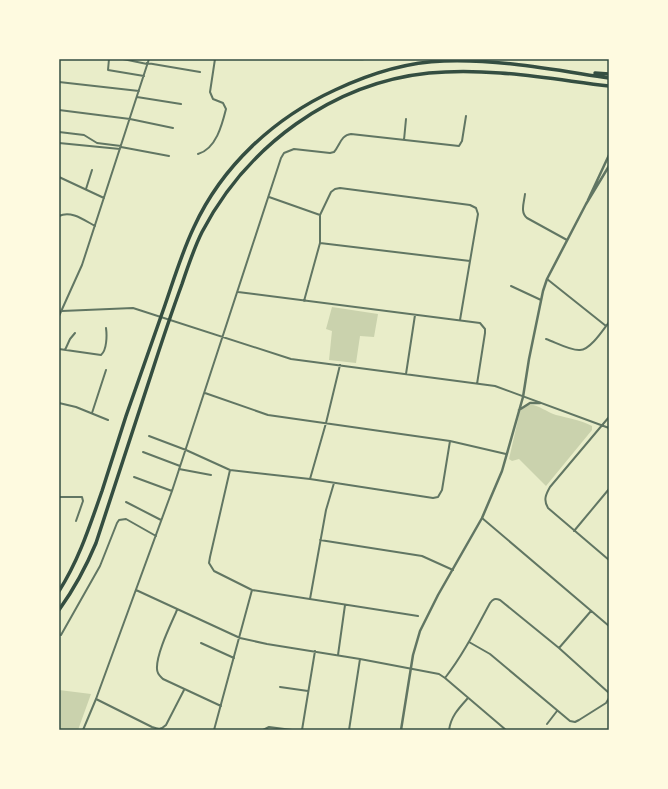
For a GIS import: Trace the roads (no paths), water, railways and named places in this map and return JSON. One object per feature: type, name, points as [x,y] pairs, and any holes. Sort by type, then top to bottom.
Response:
[{"type":"main road","points":[[59,591],[67,579],[86,538],[160,317],[185,248],[195,225],[220,184],[235,164],[250,148],[297,110],[322,96],[354,81],[420,63],[476,61],[609,78]]},
{"type":"main road","points":[[59,610],[88,563],[96,543],[169,319],[192,255],[200,238],[228,191],[243,171],[258,155],[281,135],[322,108],[349,94],[385,81],[430,73],[475,71],[608,86]]},
{"type":"main road","points":[[562,71],[609,74]]},
{"type":"street","points":[[109,59],[108,70],[144,76]]},
{"type":"street","points":[[123,59],[200,72]]},
{"type":"street","points":[[59,316],[80,269],[149,59]]},
{"type":"street","points":[[198,154],[205,151],[215,140],[226,109],[223,103],[213,99],[210,92],[215,59]]},
{"type":"street","points":[[340,59],[363,59]]},
{"type":"street","points":[[59,82],[139,92]]},
{"type":"street","points":[[137,97],[181,104]]},
{"type":"street","points":[[59,110],[130,119],[173,128]]},
{"type":"street","points":[[83,730],[96,699],[172,492],[281,158],[284,153],[294,149],[330,153],[336,149],[346,134],[457,147],[462,143],[466,116]]},
{"type":"street","points":[[404,140],[406,119]]},
{"type":"street","points":[[59,132],[84,136],[97,143],[168,156]]},
{"type":"street","points":[[59,144],[120,147]]},
{"type":"street","points":[[586,204],[609,155]]},
{"type":"street","points":[[401,730],[410,669],[420,631],[482,518],[497,484],[507,454],[523,397],[541,300],[547,279],[586,204],[609,166]]},
{"type":"street","points":[[86,189],[92,170]]},
{"type":"street","points":[[59,177],[104,198]]},
{"type":"street","points":[[304,301],[320,243],[320,214],[331,192],[340,188],[470,205],[476,208],[478,211],[460,320]]},
{"type":"street","points":[[525,194],[524,215],[567,240]]},
{"type":"street","points":[[269,197],[320,214]]},
{"type":"street","points":[[59,216],[68,214],[95,226]]},
{"type":"street","points":[[320,243],[470,261]]},
{"type":"street","points":[[547,279],[606,326]]},
{"type":"street","points":[[511,286],[541,300]]},
{"type":"street","points":[[238,292],[480,323],[485,329],[477,384]]},
{"type":"street","points":[[62,311],[124,308],[145,311],[223,338],[291,359],[501,387],[523,397],[609,428]]},
{"type":"street","points":[[406,374],[415,315]]},
{"type":"street","points":[[546,339],[574,350],[583,350],[590,345],[609,322]]},
{"type":"street","points":[[59,349],[99,356],[102,355],[105,347],[107,332],[106,328]]},
{"type":"street","points":[[65,350],[70,339],[75,333]]},
{"type":"street","points":[[310,479],[326,423],[340,365]]},
{"type":"street","points":[[92,413],[106,370]]},
{"type":"street","points":[[204,393],[268,415],[450,441],[507,454]]},
{"type":"street","points":[[59,403],[92,413],[108,420]]},
{"type":"street","points":[[518,411],[527,404],[540,403]]},
{"type":"street","points":[[609,417],[550,487],[546,494],[546,504],[548,508],[609,560]]},
{"type":"street","points":[[149,436],[186,450],[230,470],[310,479],[436,498],[440,495],[442,490],[450,441]]},
{"type":"street","points":[[143,452],[180,468],[210,475]]},
{"type":"street","points":[[230,470],[209,563],[214,571],[252,590],[264,593],[418,616]]},
{"type":"street","points":[[134,477],[172,492]]},
{"type":"street","points":[[310,599],[326,510],[334,483]]},
{"type":"street","points":[[574,531],[609,489]]},
{"type":"street","points":[[59,497],[82,497],[83,501],[76,521]]},
{"type":"street","points":[[126,502],[161,520]]},
{"type":"street","points":[[482,518],[609,626]]},
{"type":"street","points":[[61,635],[95,575],[119,520],[126,519],[156,536]]},
{"type":"street","points":[[320,540],[422,556],[453,570]]},
{"type":"street","points":[[136,590],[240,638],[268,644],[360,658],[435,673],[445,678],[506,730]]},
{"type":"street","points":[[214,730],[235,658],[252,590]]},
{"type":"street","points":[[445,678],[469,642],[490,603],[492,600],[497,599],[504,603],[559,648],[609,693]]},
{"type":"street","points":[[338,655],[345,605]]},
{"type":"street","points":[[177,610],[163,644],[157,669],[158,674],[163,679],[184,690],[221,706]]},
{"type":"street","points":[[559,648],[591,611]]},
{"type":"street","points":[[469,642],[490,654],[570,721],[575,722],[579,720],[606,703],[609,698]]},
{"type":"street","points":[[201,643],[235,658]]},
{"type":"street","points":[[302,730],[315,651]]},
{"type":"street","points":[[349,730],[360,658]]},
{"type":"street","points":[[280,687],[308,691]]},
{"type":"street","points":[[96,699],[152,727],[159,729],[166,725],[184,690]]},
{"type":"street","points":[[449,730],[452,716],[468,698]]},
{"type":"street","points":[[547,724],[557,711]]},
{"type":"street","points":[[263,730],[269,727],[292,730]]}]
